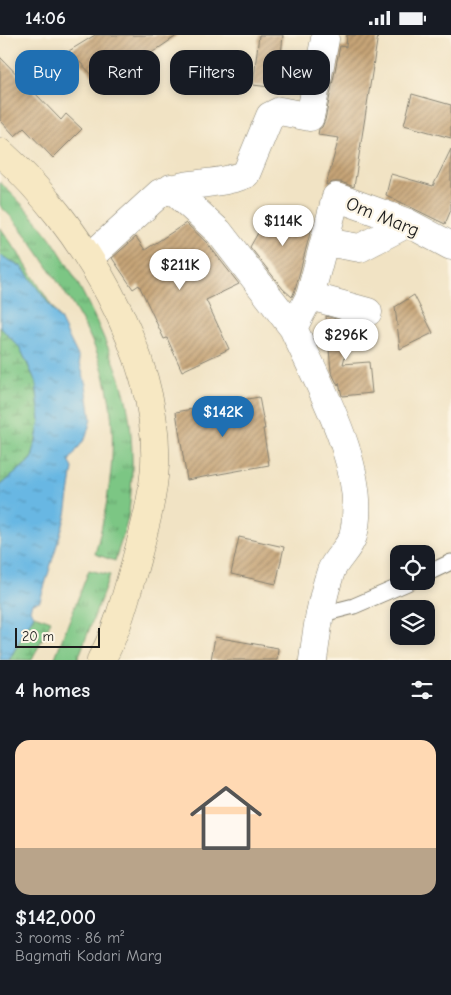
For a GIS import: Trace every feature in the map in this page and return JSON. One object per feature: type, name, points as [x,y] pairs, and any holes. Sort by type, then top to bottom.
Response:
[{"type":"main road","points":[[0,152],[15,165],[65,225],[89,258],[112,297],[127,331],[144,379],[152,417],[155,464],[150,505],[111,643],[101,660]]},
{"type":"street","points":[[89,258],[160,193],[171,188],[234,179],[246,175],[270,116],[280,111],[310,117],[325,39]]},
{"type":"street","points":[[171,188],[219,232],[293,328],[341,437],[354,481],[357,515],[352,538],[332,569],[319,615],[313,660]]},
{"type":"street","name":"Om Marg","points":[[293,328],[310,296],[336,197],[408,223],[451,246]]},
{"type":"street","points":[[325,242],[360,248],[408,223]]},
{"type":"street","points":[[310,296],[368,312]]},
{"type":"lane","points":[[435,570],[451,562]]},
{"type":"lane","points":[[319,615],[354,606],[391,590]]},
{"type":"green space","points":[[0,182],[39,224],[65,261],[98,325],[122,385],[130,421],[132,471],[128,517],[115,561],[95,554],[106,506],[112,459],[111,412],[101,364],[82,321],[66,294],[30,241],[0,205]]},
{"type":"green space","points":[[0,227],[61,321],[22,267],[0,255]]},
{"type":"green space","points":[[0,327],[20,348],[36,382],[40,421],[32,459],[0,486]]},
{"type":"green space","points":[[89,570],[110,575],[81,651],[77,660],[54,660]]},
{"type":"green space","points":[[34,615],[51,621],[32,660],[9,660]]},
{"type":"water","points":[[0,255],[22,267],[61,321],[78,356],[86,385],[91,419],[86,437],[69,461],[73,468],[66,515],[40,601],[32,603],[30,610],[34,615],[9,660],[0,660],[0,486],[32,459],[40,421],[36,382],[20,348],[0,327]]},
{"type":"building","points":[[95,35],[178,35],[156,50],[89,50],[89,72],[79,61],[79,50],[71,50]]},
{"type":"building","points":[[259,35],[283,35],[282,50],[263,50],[263,86],[253,85]]},
{"type":"building","points":[[347,35],[378,35],[354,187],[341,182],[333,182],[326,185],[339,138],[318,135],[319,129],[325,120],[340,46],[346,47]]},
{"type":"building","points":[[0,57],[15,72],[15,95],[37,95],[61,120],[66,114],[82,129],[53,158],[24,128],[15,136],[0,120]]},
{"type":"building","points":[[412,94],[451,105],[451,138],[404,125]]},
{"type":"building","points":[[451,149],[451,210],[445,224],[386,195],[391,174],[433,186]]},
{"type":"building","points":[[271,210],[313,222],[292,297],[283,289],[250,247]]},
{"type":"building","points":[[186,223],[207,243],[239,284],[206,300],[229,349],[182,371],[167,338],[164,339],[139,285],[133,289],[112,258],[136,237],[145,250]]},
{"type":"building","points":[[414,295],[433,333],[400,349],[395,307]]},
{"type":"building","points":[[326,316],[353,324],[343,364],[369,362],[372,393],[342,396],[339,383],[338,386],[331,371]]},
{"type":"building","points":[[259,397],[269,465],[187,480],[176,412]]},
{"type":"building","points":[[239,537],[284,547],[276,584],[231,574]]},
{"type":"building","points":[[215,637],[278,648],[277,660],[211,660]]}]
